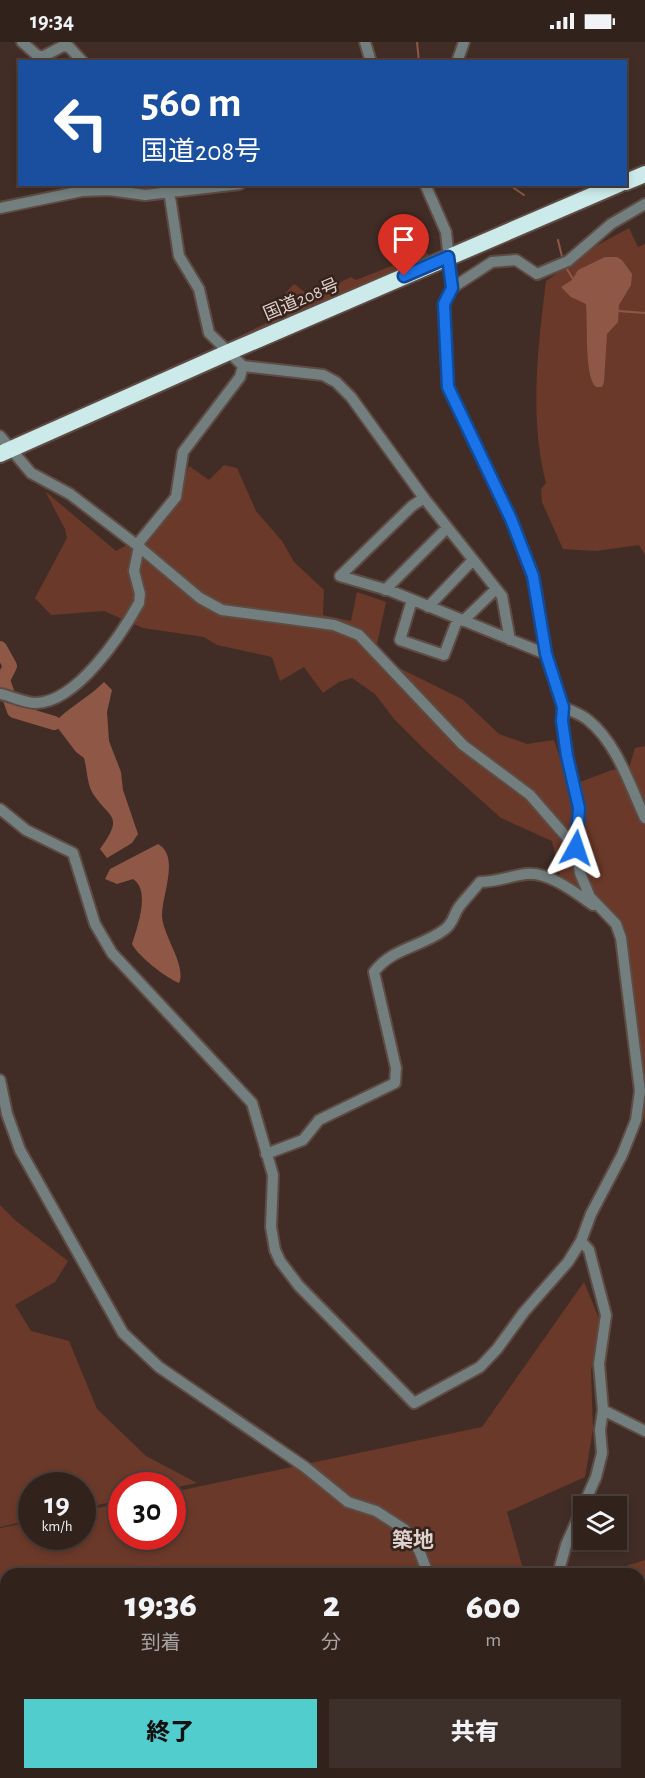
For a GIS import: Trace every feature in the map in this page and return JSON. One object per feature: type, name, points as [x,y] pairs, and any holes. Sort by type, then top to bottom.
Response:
[{"type":"highway","points":[[627,182],[645,174]]},
{"type":"highway","name":"国道208号","points":[[3,447],[614,186]]},
{"type":"street","points":[[22,42],[38,56],[44,56],[63,46],[69,47],[81,60]]},
{"type":"street","points":[[365,42],[370,60]]},
{"type":"street","points":[[458,60],[464,42]]},
{"type":"street","points":[[0,208],[82,191],[109,190],[145,195],[168,189],[211,186]]},
{"type":"street","points":[[426,186],[444,222],[452,288]]},
{"type":"street","points":[[168,189],[179,256],[199,289],[209,333],[243,366],[323,375],[336,382],[351,397],[424,498],[502,596],[510,640]]},
{"type":"street","points":[[0,809],[26,830],[73,854],[95,924],[112,952],[252,1103],[273,1175],[271,1227],[275,1250],[280,1261],[299,1286],[414,1403],[480,1367],[568,1262],[581,1241],[591,1214],[622,1155],[636,1120],[640,1091],[621,938],[616,924],[590,897],[580,873],[576,848],[579,808],[565,744],[563,707],[546,654],[533,576],[526,555],[448,387],[444,304],[452,288],[492,262],[516,260],[537,274],[564,263],[611,224],[645,204]]},
{"type":"street","points":[[6,696],[36,703],[76,685],[91,672],[140,599],[135,571],[138,546],[176,497],[183,452],[240,376],[243,366]]},
{"type":"street","points":[[3,447],[31,473],[55,484],[138,546],[200,598],[222,610],[334,625],[359,634],[463,745],[530,795],[576,848]]},
{"type":"street","points":[[424,498],[412,506],[340,576],[412,600],[546,654]]},
{"type":"street","points":[[385,590],[447,528]]},
{"type":"street","points":[[428,607],[473,560]]},
{"type":"street","points":[[412,600],[400,640],[444,655],[461,619],[496,589]]},
{"type":"street","points":[[563,707],[587,718],[602,733],[645,818]]},
{"type":"street","points":[[266,1154],[303,1140],[319,1120],[395,1083],[396,1068],[376,990],[374,972],[384,959],[408,946],[430,940],[447,928],[454,920],[457,910],[480,882],[506,880],[528,873],[570,890],[608,916]]},
{"type":"street","points":[[0,1082],[7,1114],[20,1150],[123,1333],[159,1367],[296,1461],[348,1502],[376,1511],[404,1529],[419,1550],[426,1568]]},
{"type":"street","points":[[560,1568],[566,1545],[596,1477],[602,1453],[600,1430],[603,1410],[599,1364],[606,1315],[589,1250],[581,1241]]},
{"type":"street","points":[[603,1410],[645,1431]]},
{"type":"shaded area","points":[[629,228],[638,247],[645,244],[645,555],[639,545],[596,551],[563,549],[542,502],[541,489],[546,483],[536,408],[540,331],[546,281],[596,246]]},
{"type":"shaded area","points":[[427,252],[429,256],[352,290],[248,341],[224,344],[266,323],[276,303],[294,284],[311,297],[351,277],[356,280]]},
{"type":"shaded area","points":[[605,257],[617,257],[622,260],[632,274],[631,285],[619,305],[618,322],[607,334],[604,382],[602,387],[596,387],[592,381],[588,361],[586,304],[571,297],[561,287],[572,280],[578,270]]},
{"type":"shaded area","points":[[224,465],[237,468],[256,511],[282,541],[294,562],[324,590],[323,615],[351,621],[357,592],[386,602],[376,648],[401,669],[462,699],[499,734],[527,744],[554,740],[569,786],[612,770],[629,768],[635,748],[645,746],[645,1125],[627,978],[612,923],[561,880],[552,841],[501,818],[426,751],[394,719],[375,694],[352,678],[339,682],[323,693],[304,667],[280,681],[272,657],[217,645],[204,637],[143,628],[104,611],[51,615],[35,598],[67,538],[65,529],[45,491],[116,551],[139,538],[176,501],[189,466],[209,480]]},
{"type":"shaded area","points":[[104,682],[112,690],[107,712],[109,741],[121,772],[123,790],[138,834],[132,843],[107,858],[100,849],[112,829],[112,817],[92,792],[84,758],[76,752],[54,723]]},
{"type":"shaded area","points":[[158,844],[168,857],[168,876],[162,915],[180,968],[179,983],[153,966],[140,955],[132,944],[142,900],[138,884],[133,879],[117,884],[105,879],[110,869]]},
{"type":"shaded area","points":[[0,1205],[16,1221],[68,1261],[55,1282],[15,1305],[31,1331],[69,1341],[97,1409],[146,1456],[176,1472],[108,1472],[108,1503],[96,1505],[96,1472],[18,1472],[18,1523],[0,1527]]},
{"type":"shaded area","points":[[584,1282],[600,1321],[591,1371],[593,1429],[585,1477],[507,1512],[523,1568],[0,1568],[0,1528],[18,1525],[18,1550],[96,1550],[96,1508],[108,1506],[108,1550],[186,1550],[186,1489],[482,1427]]},
{"type":"shaded area","points":[[186,1477],[197,1483],[186,1485]]},
{"type":"shaded area","points":[[645,1560],[645,1568],[619,1568]]},
{"type":"waterway","points":[[417,42],[419,60]]},
{"type":"waterway","points":[[511,186],[524,195]]},
{"type":"waterway","points":[[558,240],[563,261]]},
{"type":"waterway","points":[[565,266],[573,279]]},
{"type":"waterway","points":[[618,311],[645,313]]},
{"type":"waterway","points":[[0,648],[10,666],[3,680],[14,711],[54,723]]},
{"type":"district","name":"築地","points":[[413,1540]]},
{"type":"route","points":[[404,276],[448,257],[452,288],[444,304],[445,365],[448,387],[511,519],[533,576],[546,654],[563,707],[562,721],[567,756],[579,808],[576,848]]}]
